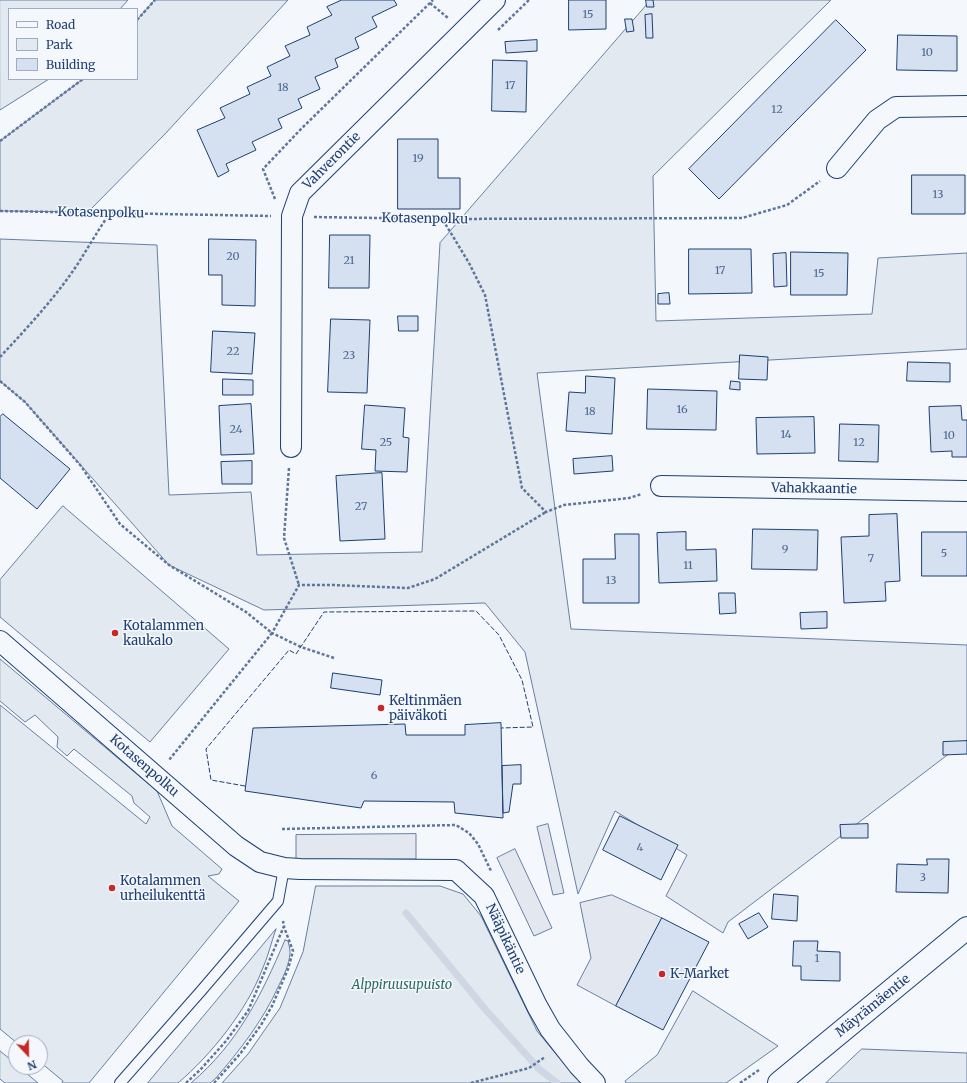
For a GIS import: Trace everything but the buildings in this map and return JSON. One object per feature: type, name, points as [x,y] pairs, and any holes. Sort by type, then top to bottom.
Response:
[{"type":"street","name":"Vahverontie","points":[[291,447],[287,216],[300,193],[495,0]]},
{"type":"street","points":[[837,168],[876,120],[896,107],[967,106]]},
{"type":"street","name":"Vahakkaantie","points":[[661,486],[967,491]]},
{"type":"street","name":"Kotasenpolku","points":[[0,641],[236,846],[260,862],[292,869]]},
{"type":"street","name":"Nääpikäntie","points":[[292,869],[456,870],[484,896],[537,1006],[550,1029],[579,1066],[595,1083]]},
{"type":"street","name":"Mäyrämäentie","points":[[779,1083],[967,928]]},
{"type":"lane","points":[[120,1083],[278,901],[292,869]]},
{"type":"path","points":[[138,19],[155,0]]},
{"type":"path","points":[[287,216],[263,169],[301,129],[433,0]]},
{"type":"path","points":[[0,141],[82,80]]},
{"type":"path","name":"Kotasenpolku","points":[[0,212],[442,219],[742,218],[786,205],[837,168]]},
{"type":"path","points":[[0,357],[54,295],[76,265],[110,213]]},
{"type":"path","points":[[442,219],[469,263],[485,295],[522,488],[546,512]]},
{"type":"path","points":[[0,381],[25,402],[81,466],[120,524],[169,565],[246,612],[272,633],[301,647],[334,658]]},
{"type":"path","points":[[156,776],[272,633],[299,585],[284,538],[291,447]]},
{"type":"path","points":[[299,585],[408,588],[435,579],[546,512],[564,505],[629,498],[661,486]]},
{"type":"path","points":[[214,1083],[240,1054],[261,1025],[272,1006],[288,970],[293,951],[284,926],[278,901]]},
{"type":"path","points":[[186,1083],[202,1069],[248,1011],[284,926]]},
{"type":"path","points":[[471,1083],[529,1068],[542,1059]]},
{"type":"green space","points":[[0,0],[128,0],[121,8],[8,8],[8,80],[47,80],[0,110]]},
{"type":"green space","points":[[155,0],[288,0],[165,134],[88,212],[0,211],[0,141],[82,80],[138,80],[138,19]]},
{"type":"green space","points":[[651,0],[831,0],[653,176],[656,321],[872,314],[878,258],[967,253],[967,349],[537,373],[571,629],[967,645],[967,740],[728,922],[723,933],[666,896],[687,855],[615,811],[578,894],[525,652],[485,603],[264,610],[169,565],[25,402],[0,381],[0,239],[157,245],[169,495],[251,492],[257,555],[422,552],[440,243]]},
{"type":"green space","name":"Kotalammen kaukalo","points":[[63,506],[229,649],[150,742],[0,617],[0,580]]},
{"type":"green space","name":"Kotalammen urheilukenttä","points":[[0,659],[157,791],[172,826],[222,869],[219,874],[208,876],[239,901],[89,1083],[62,1083],[63,1081],[48,1069],[48,1035],[8,1036],[0,1029],[0,705],[146,824],[150,817],[134,803],[132,796],[74,749],[67,756],[57,747],[58,737],[35,715],[25,722],[0,701]]},
{"type":"green space","name":"Alppiruusupuisto","points":[[316,886],[440,886],[463,894],[481,916],[537,1031],[581,1083],[222,1083],[248,1054],[280,1008],[303,952]]},
{"type":"green space","points":[[276,929],[266,960],[255,985],[238,1016],[227,1031],[203,1059],[178,1083],[148,1083]]},
{"type":"green space","points":[[285,940],[288,941],[290,950],[287,966],[266,1011],[242,1046],[215,1079],[210,1083],[191,1083],[208,1068],[222,1052],[247,1018],[267,980]]},
{"type":"green space","points":[[693,991],[778,1046],[726,1083],[626,1083],[625,1081],[657,1055]]},
{"type":"green space","points":[[862,1049],[967,1053],[967,1083],[826,1083]]},
{"type":"green space","points":[[0,1051],[8,1058],[8,1075],[28,1075],[38,1083],[5,1083],[0,1079]]},
{"type":"shaded area","points":[[548,824],[564,893],[553,895],[537,827]]},
{"type":"shaded area","points":[[416,834],[416,859],[296,860],[296,835]]},
{"type":"shaded area","points":[[515,849],[552,928],[534,936],[497,858]]},
{"type":"shaded area","points":[[612,895],[662,918],[616,1006],[577,985],[591,958],[580,903]]},
{"type":"waterway","points":[[406,913],[485,1009],[539,1069],[557,1083]]},
{"type":"fence","points":[[245,786],[211,780],[206,749],[289,650],[296,654],[324,612],[476,611],[499,635],[522,680],[533,727],[501,728]]},
{"type":"place","name":"Kotalammen kaukalo","points":[[115,633]]},
{"type":"place","name":"Keltinmäen päiväkoti","points":[[381,708]]},
{"type":"place","name":"Kotalammen urheilukenttä","points":[[112,888]]},
{"type":"place","name":"K-Market","points":[[662,974]]}]
